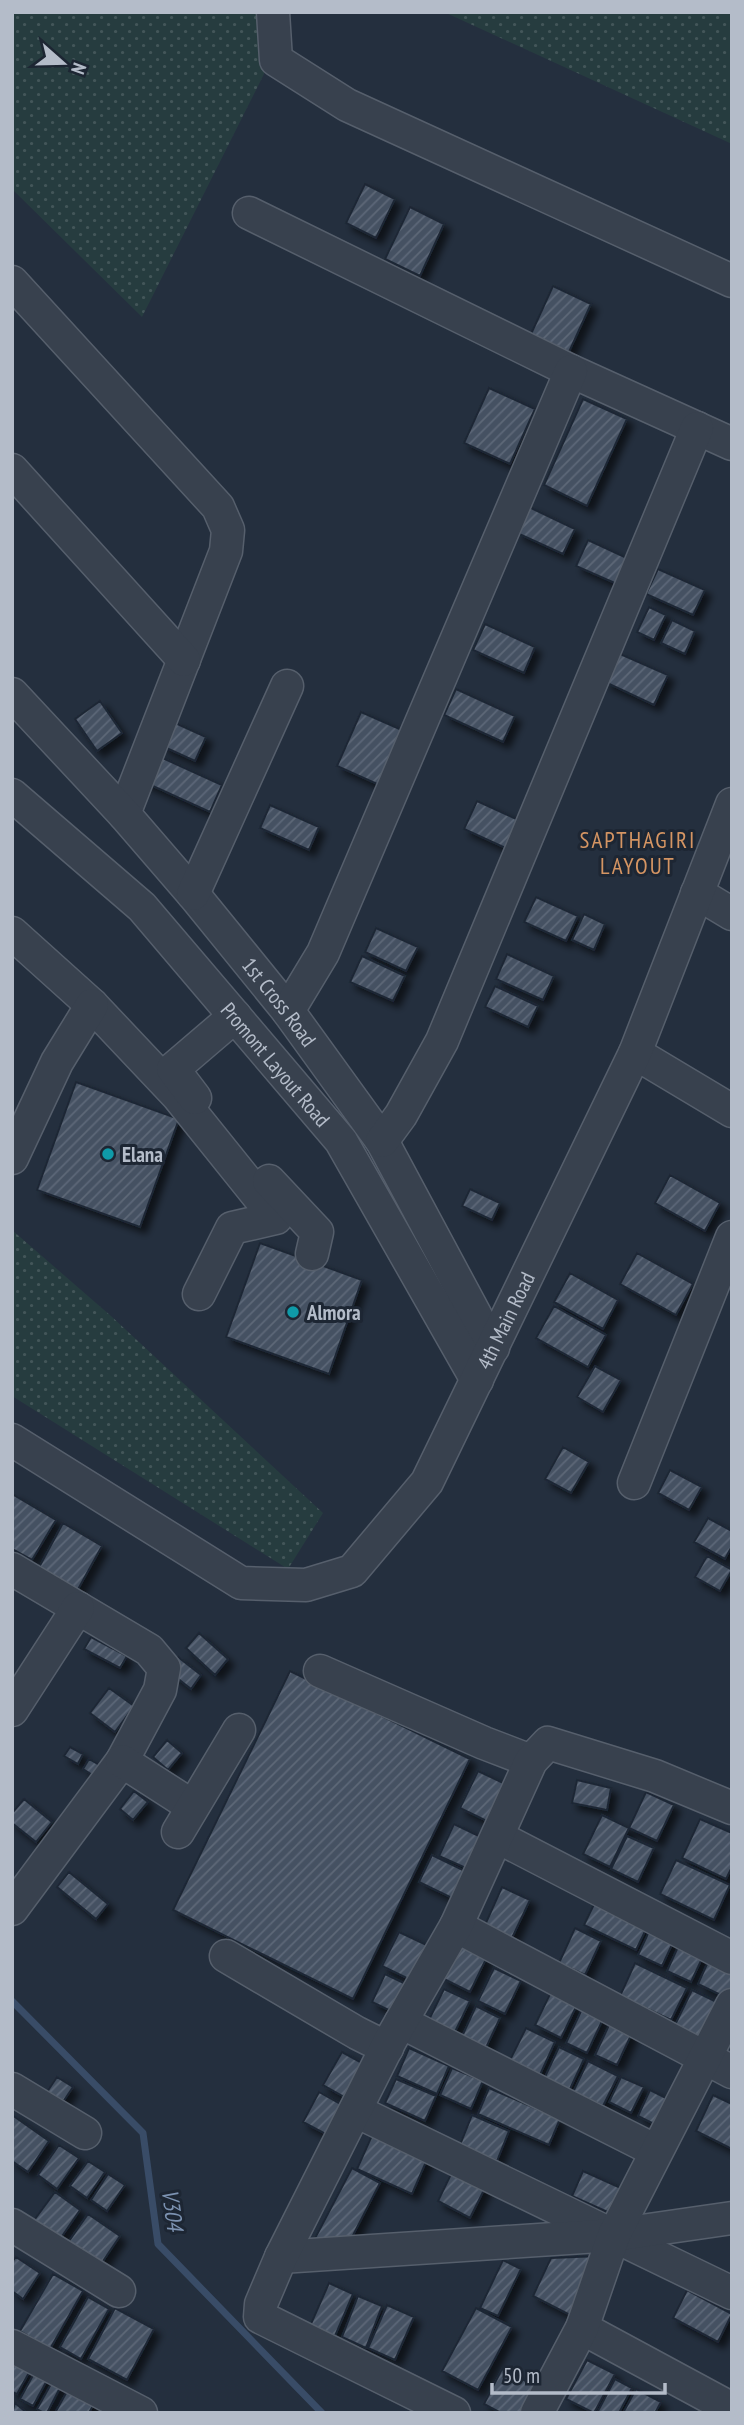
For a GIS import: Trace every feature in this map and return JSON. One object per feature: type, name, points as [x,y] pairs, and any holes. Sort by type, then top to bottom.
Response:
[{"type":"street","points":[[273,12],[276,60],[347,105],[732,281]]},
{"type":"street","points":[[249,213],[571,371],[732,444]]},
{"type":"street","points":[[12,282],[218,506],[228,530],[226,551],[124,814]]},
{"type":"street","points":[[288,1011],[323,953],[571,371]]},
{"type":"street","points":[[382,1141],[401,1115],[442,1041],[697,428]]},
{"type":"street","points":[[12,470],[184,660]]},
{"type":"street","points":[[192,894],[286,686]]},
{"type":"street","name":"1st Cross Road","points":[[12,694],[124,814],[288,1011],[382,1141],[493,1348]]},
{"type":"street","name":"Promont Layout Road","points":[[12,795],[142,907],[341,1141],[477,1380]]},
{"type":"street","name":"4th Main Road","points":[[12,1440],[241,1583],[306,1585],[352,1571],[427,1482],[635,1053],[732,804]]},
{"type":"street","points":[[697,893],[732,914]]},
{"type":"street","points":[[12,933],[92,1004],[178,1097],[276,1218],[232,1228],[199,1294]]},
{"type":"street","points":[[12,1158],[57,1062],[92,1004]]},
{"type":"street","points":[[235,1016],[173,1069],[219,1128],[317,1232],[312,1254]]},
{"type":"street","points":[[635,1053],[732,1111]]},
{"type":"street","points":[[635,1483],[732,1237]]},
{"type":"street","points":[[12,1569],[149,1650],[164,1668],[160,1690],[122,1761],[12,1909]]},
{"type":"street","points":[[12,1710],[78,1608]]},
{"type":"street","points":[[320,1671],[531,1761]]},
{"type":"street","points":[[122,1761],[185,1819],[239,1730]]},
{"type":"street","points":[[454,2413],[260,2317],[261,2304],[281,2257],[394,2035],[456,1926],[531,1761],[548,1743],[655,1776],[732,1808]]},
{"type":"street","points":[[498,1837],[732,1958]]},
{"type":"street","points":[[456,1926],[718,2065]]},
{"type":"street","points":[[226,1956],[357,2033],[394,2035],[656,2151]]},
{"type":"street","points":[[537,2413],[582,2328],[614,2235],[656,2151],[718,2065],[732,2005]]},
{"type":"street","points":[[12,2089],[85,2133]]},
{"type":"street","points":[[356,2111],[732,2293]]},
{"type":"street","points":[[281,2257],[614,2235],[732,2218]]},
{"type":"street","points":[[12,2225],[119,2291]]},
{"type":"street","points":[[582,2328],[732,2409]]},
{"type":"street","points":[[12,2346],[141,2413]]},
{"type":"green space","points":[[12,12],[262,12],[264,74],[142,317],[12,189]]},
{"type":"green space","points":[[444,12],[732,12],[732,144]]},
{"type":"green space","points":[[12,1230],[111,1316],[323,1513],[288,1569],[12,1396]]},
{"type":"building","points":[[365,184],[395,199],[376,238],[346,223]]},
{"type":"building","points":[[410,207],[444,224],[420,276],[385,259]]},
{"type":"building","points":[[553,286],[591,304],[569,352],[531,334]]},
{"type":"building","points":[[489,388],[535,409],[510,464],[464,443]]},
{"type":"building","points":[[583,399],[627,419],[587,506],[544,485]]},
{"type":"building","points":[[529,507],[575,529],[563,554],[517,533]]},
{"type":"building","points":[[588,540],[629,559],[617,584],[576,566]]},
{"type":"building","points":[[658,569],[705,590],[693,615],[646,594]]},
{"type":"building","points":[[649,607],[666,615],[654,640],[637,632]]},
{"type":"building","points":[[672,620],[695,631],[685,654],[661,643]]},
{"type":"building","points":[[485,624],[535,647],[524,673],[473,650]]},
{"type":"building","points":[[618,653],[668,675],[654,705],[605,682]]},
{"type":"building","points":[[456,689],[515,716],[503,742],[444,715]]},
{"type":"building","points":[[100,701],[122,733],[97,751],[75,719]]},
{"type":"building","points":[[361,712],[411,734],[386,788],[337,766]]},
{"type":"building","points":[[173,722],[206,737],[195,761],[162,746]]},
{"type":"building","points":[[156,755],[222,785],[210,812],[144,782]]},
{"type":"building","points":[[477,801],[525,823],[512,851],[464,829]]},
{"type":"building","points":[[270,805],[319,827],[309,850],[260,828]]},
{"type":"building","points":[[536,897],[578,916],[566,941],[524,922]]},
{"type":"building","points":[[584,914],[605,924],[594,950],[572,940]]},
{"type":"building","points":[[376,928],[418,947],[406,971],[365,952]]},
{"type":"building","points":[[507,954],[554,976],[543,1000],[496,979]]},
{"type":"building","points":[[362,956],[405,976],[393,1001],[350,982]]},
{"type":"building","points":[[495,986],[538,1006],[528,1027],[485,1007]]},
{"type":"building","name":"Elana","points":[[76,1082],[179,1119],[140,1227],[37,1190]]},
{"type":"building","points":[[670,1175],[720,1203],[705,1231],[655,1203]]},
{"type":"building","points":[[470,1189],[500,1203],[492,1220],[462,1206]]},
{"type":"building","name":"Almora","points":[[260,1243],[362,1280],[329,1374],[226,1337]]},
{"type":"building","points":[[637,1253],[693,1284],[676,1315],[620,1284]]},
{"type":"building","points":[[570,1273],[618,1300],[603,1329],[554,1302]]},
{"type":"building","points":[[554,1306],[606,1335],[588,1367],[536,1338]]},
{"type":"building","points":[[595,1366],[621,1380],[603,1412],[577,1397]]},
{"type":"building","points":[[563,1447],[589,1462],[571,1493],[545,1479]]},
{"type":"building","points":[[670,1470],[702,1487],[689,1510],[658,1493]]},
{"type":"building","points":[[12,1494],[56,1520],[32,1560],[12,1549]]},
{"type":"building","points":[[708,1518],[732,1531],[732,1546],[725,1559],[694,1542]]},
{"type":"building","points":[[63,1523],[102,1546],[76,1593],[37,1571]]},
{"type":"building","points":[[707,1556],[732,1570],[720,1591],[695,1577]]},
{"type":"building","points":[[199,1633],[228,1659],[215,1675],[186,1648]]},
{"type":"building","points":[[91,1637],[127,1656],[120,1668],[84,1649]]},
{"type":"building","points":[[178,1657],[201,1675],[191,1689],[167,1670]]},
{"type":"building","points":[[290,1671],[470,1759],[353,1999],[173,1910]]},
{"type":"building","points":[[109,1688],[134,1706],[115,1732],[90,1713]]},
{"type":"building","points":[[167,1740],[182,1753],[168,1770],[153,1757]]},
{"type":"building","points":[[70,1747],[83,1754],[78,1764],[64,1756]]},
{"type":"building","points":[[89,1759],[108,1770],[102,1781],[83,1769]]},
{"type":"building","points":[[478,1771],[516,1789],[497,1826],[460,1808]]},
{"type":"building","points":[[577,1780],[611,1788],[607,1810],[572,1803]]},
{"type":"building","points":[[134,1791],[148,1802],[133,1820],[120,1809]]},
{"type":"building","points":[[646,1792],[674,1805],[657,1841],[629,1828]]},
{"type":"building","points":[[24,1799],[52,1822],[36,1842],[12,1823],[12,1813]]},
{"type":"building","points":[[602,1815],[629,1828],[610,1867],[583,1854]]},
{"type":"building","points":[[700,1819],[732,1833],[732,1867],[726,1879],[682,1858]]},
{"type":"building","points":[[454,1824],[483,1838],[468,1869],[439,1856]]},
{"type":"building","points":[[627,1836],[654,1848],[638,1882],[611,1869]]},
{"type":"building","points":[[432,1855],[467,1872],[454,1899],[419,1882]]},
{"type":"building","points":[[676,1860],[730,1885],[714,1920],[660,1894]]},
{"type":"building","points":[[69,1872],[108,1904],[96,1919],[57,1887]]},
{"type":"building","points":[[502,1887],[530,1900],[512,1938],[485,1925]]},
{"type":"building","points":[[599,1894],[651,1919],[636,1950],[584,1925]]},
{"type":"building","points":[[654,1921],[678,1932],[662,1966],[638,1955]]},
{"type":"building","points":[[575,1928],[601,1941],[585,1975],[559,1963]]},
{"type":"building","points":[[399,1932],[433,1948],[417,1983],[382,1966]]},
{"type":"building","points":[[683,1936],[707,1948],[691,1982],[667,1971]]},
{"type":"building","points":[[458,1943],[487,1957],[470,1992],[442,1978]]},
{"type":"building","points":[[712,1953],[732,1962],[731,2000],[698,1984]]},
{"type":"building","points":[[635,1963],[687,1988],[671,2020],[620,1996]]},
{"type":"building","points":[[494,1968],[521,1981],[505,2014],[478,2001]]},
{"type":"building","points":[[385,1974],[410,1986],[397,2014],[372,2002]]},
{"type":"building","points":[[444,1989],[470,2001],[451,2040],[425,2028]]},
{"type":"building","points":[[692,1990],[727,2007],[710,2042],[675,2025]]},
{"type":"building","points":[[551,1992],[577,2005],[561,2038],[535,2025]]},
{"type":"building","points":[[476,2006],[500,2018],[483,2054],[459,2043]]},
{"type":"building","points":[[583,2007],[604,2017],[587,2053],[566,2043]]},
{"type":"building","points":[[611,2021],[633,2031],[617,2065],[595,2055]]},
{"type":"building","points":[[526,2028],[555,2042],[539,2077],[509,2062]]},
{"type":"building","points":[[559,2047],[584,2059],[569,2091],[544,2079]]},
{"type":"building","points":[[409,2048],[449,2066],[437,2094],[397,2076]]},
{"type":"building","points":[[342,2052],[373,2069],[355,2103],[323,2085]]},
{"type":"building","points":[[588,2061],[618,2076],[603,2106],[573,2092]]},
{"type":"building","points":[[452,2068],[483,2081],[471,2109],[440,2095]]},
{"type":"building","points":[[57,2077],[73,2087],[56,2112],[41,2101]]},
{"type":"building","points":[[621,2077],[644,2087],[631,2113],[609,2102]]},
{"type":"building","points":[[396,2079],[436,2096],[425,2121],[385,2103]]},
{"type":"building","points":[[489,2088],[560,2119],[549,2145],[478,2114]]},
{"type":"building","points":[[650,2090],[674,2102],[662,2128],[638,2116]]},
{"type":"building","points":[[319,2092],[351,2110],[335,2139],[303,2122]]},
{"type":"building","points":[[713,2095],[732,2104],[732,2149],[696,2131]]},
{"type":"building","points":[[12,2115],[49,2141],[28,2172],[12,2161]]},
{"type":"building","points":[[472,2115],[509,2131],[497,2161],[460,2145]]},
{"type":"building","points":[[374,2131],[429,2155],[412,2194],[357,2169]]},
{"type":"building","points":[[59,2145],[79,2158],[57,2189],[38,2175]]},
{"type":"building","points":[[88,2161],[105,2172],[87,2198],[70,2186]]},
{"type":"building","points":[[352,2168],[380,2183],[349,2243],[312,2244]]},
{"type":"building","points":[[454,2168],[487,2184],[470,2218],[438,2201]]},
{"type":"building","points":[[583,2171],[623,2189],[612,2214],[572,2196]]},
{"type":"building","points":[[108,2174],[125,2185],[107,2211],[91,2200]]},
{"type":"building","points":[[55,2192],[80,2210],[58,2242],[32,2223]]},
{"type":"building","points":[[88,2214],[120,2236],[99,2267],[67,2244]]},
{"type":"building","points":[[600,2256],[570,2315],[533,2296],[551,2258]]},
{"type":"building","points":[[16,2257],[40,2273],[23,2299],[12,2291],[12,2262]]},
{"type":"building","points":[[503,2260],[521,2269],[498,2316],[480,2308]]},
{"type":"building","points":[[53,2274],[83,2291],[50,2349],[20,2331]]},
{"type":"building","points":[[329,2283],[353,2294],[335,2336],[310,2326]]},
{"type":"building","points":[[687,2290],[732,2314],[718,2342],[673,2318]]},
{"type":"building","points":[[358,2296],[382,2306],[366,2348],[342,2337]]},
{"type":"building","points":[[88,2297],[109,2309],[81,2359],[60,2347]]},
{"type":"building","points":[[387,2305],[414,2317],[395,2360],[368,2348]]},
{"type":"building","points":[[115,2308],[154,2329],[127,2380],[88,2359]]},
{"type":"building","points":[[476,2308],[512,2327],[478,2390],[442,2371]]},
{"type":"building","points":[[587,2360],[615,2374],[594,2413],[566,2399]]},
{"type":"building","points":[[12,2362],[30,2371],[17,2394],[12,2392]]},
{"type":"building","points":[[37,2368],[50,2375],[33,2406],[20,2399]]},
{"type":"building","points":[[502,2369],[536,2386],[522,2413],[501,2413],[484,2404]]},
{"type":"building","points":[[55,2377],[63,2382],[47,2413],[44,2413],[37,2409]]},
{"type":"building","points":[[615,2379],[632,2388],[619,2413],[597,2413]]},
{"type":"building","points":[[70,2386],[96,2400],[89,2413],[55,2413]]},
{"type":"building","points":[[636,2389],[661,2402],[655,2413],[623,2413]]},
{"type":"building","points":[[15,2403],[27,2413],[12,2413]]},
{"type":"waterway","name":"V304","points":[[12,2001],[143,2133],[158,2244],[322,2413]]},
{"type":"place","name":"Elana","points":[[108,1154]]},
{"type":"place","name":"Almora","points":[[293,1312]]},
{"type":"district","name":"SAPTHAGIRI LAYOUT","points":[[638,852]]}]
